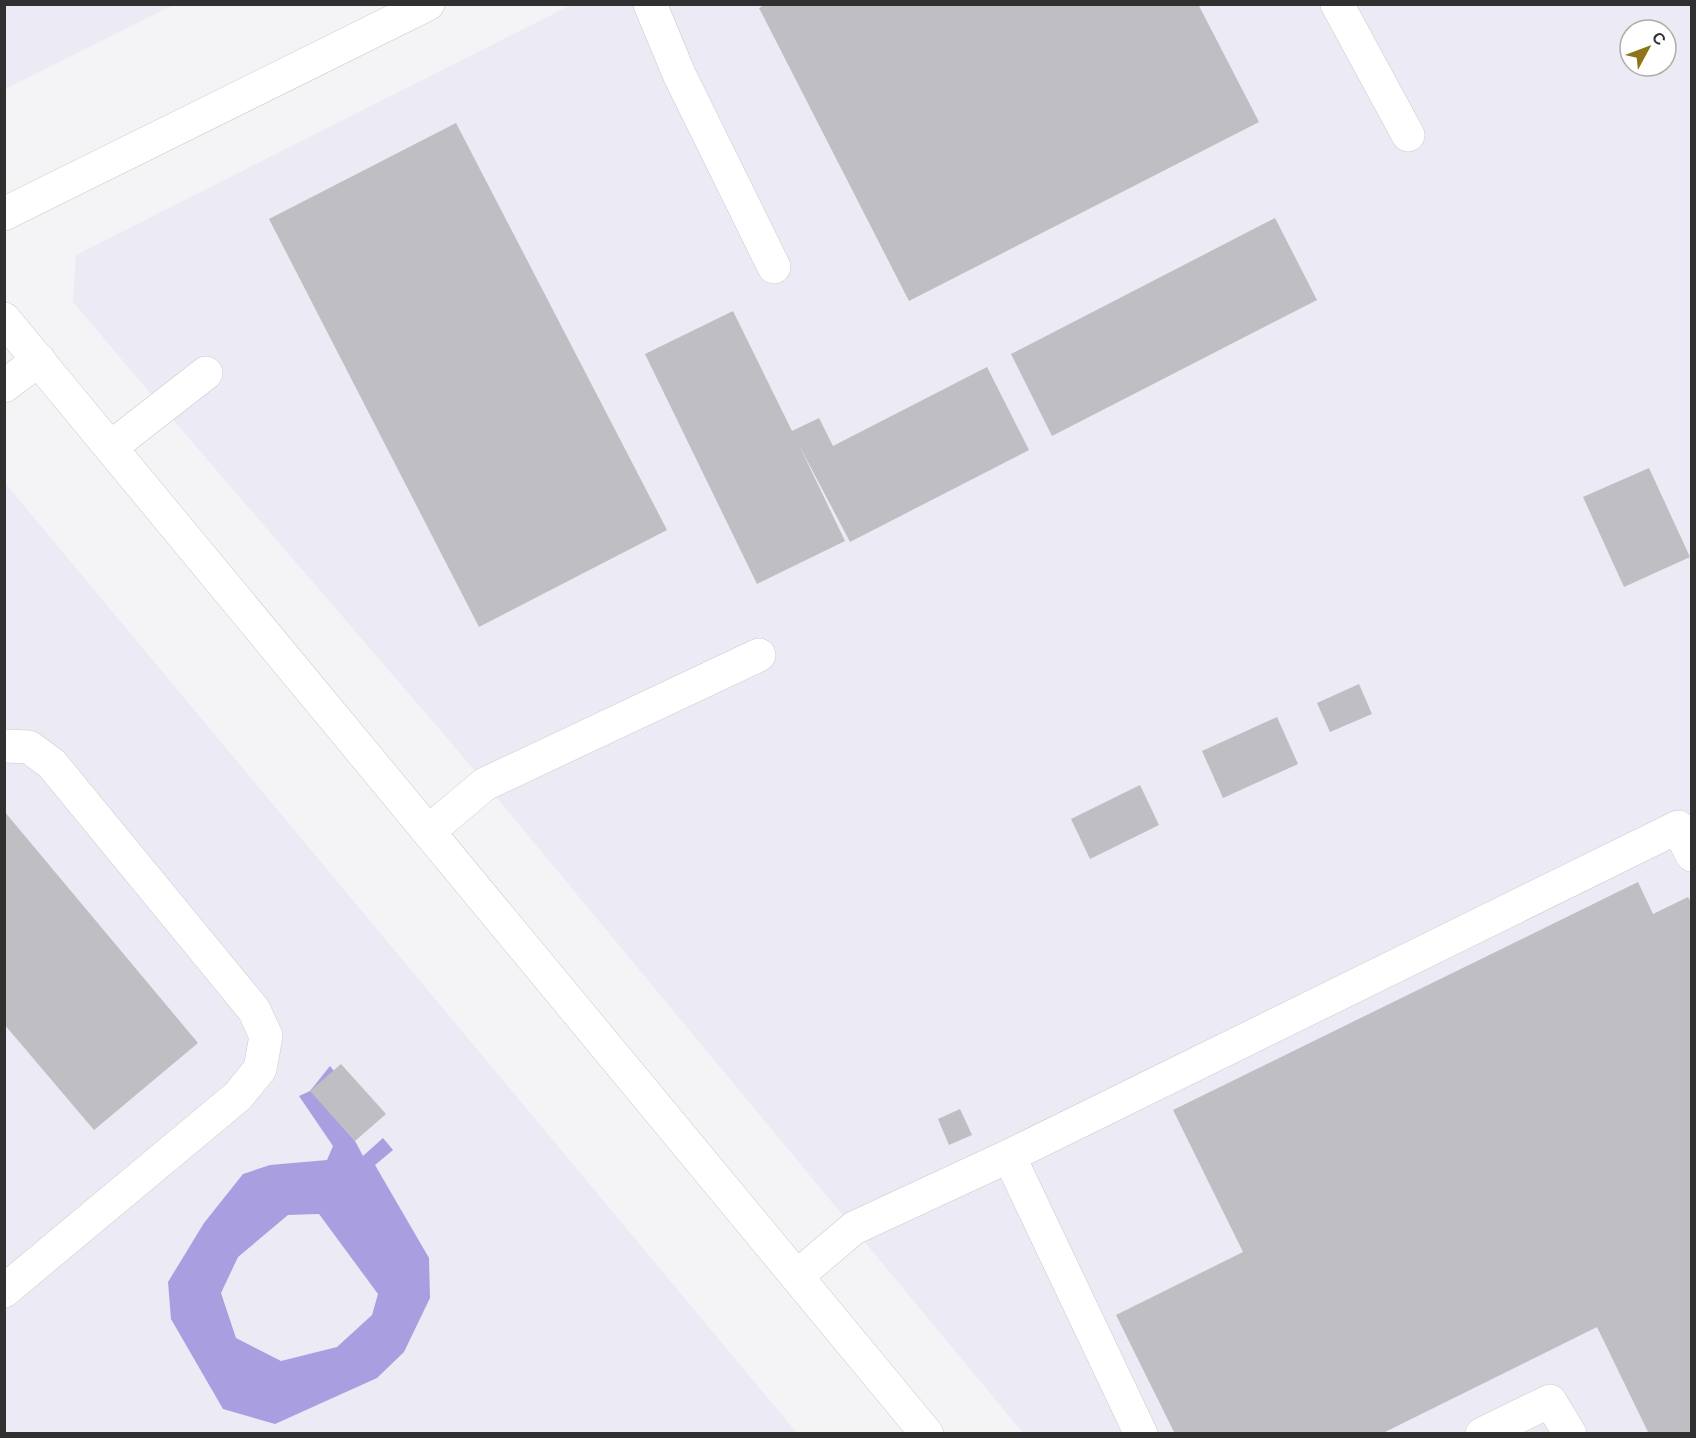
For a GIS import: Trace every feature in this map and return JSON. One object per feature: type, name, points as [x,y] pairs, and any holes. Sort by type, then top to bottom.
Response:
[{"type":"street","points":[[4,214],[428,4]]},
{"type":"street","points":[[650,4],[678,74],[774,267]]},
{"type":"street","points":[[1337,4],[1408,135]]},
{"type":"street","points":[[4,319],[927,1434]]},
{"type":"street","points":[[4,386],[39,360]]},
{"type":"street","points":[[111,447],[207,373]]},
{"type":"street","points":[[429,831],[485,784],[759,656]]},
{"type":"street","points":[[4,746],[29,747],[52,764],[254,1010],[266,1036],[260,1069],[238,1096],[7,1284]]},
{"type":"street","points":[[797,1276],[854,1228],[1009,1156],[1678,827],[1692,855]]},
{"type":"street","points":[[1009,1156],[1141,1434]]},
{"type":"street","points":[[1482,1434],[1550,1401],[1570,1434]]},
{"type":"shaded area","points":[[5,4],[173,4],[173,5],[5,89]]},
{"type":"shaded area","points":[[571,5],[1691,5],[1691,1433],[1023,1433],[459,752],[73,302],[76,255]]},
{"type":"shaded area","points":[[5,483],[797,1433],[5,1433]]},
{"type":"shaded area","points":[[330,1066],[345,1085],[324,1106],[355,1141],[363,1156],[383,1138],[393,1150],[375,1165],[429,1258],[430,1298],[404,1352],[377,1378],[275,1424],[223,1409],[171,1319],[168,1282],[204,1223],[243,1174],[270,1165],[327,1160],[333,1146],[299,1096],[310,1091]],"holes":[[[319,1214],[378,1294],[372,1315],[337,1347],[281,1361],[236,1338],[221,1293],[238,1257],[288,1215]]]},
{"type":"building","points":[[766,4],[1198,4],[1259,122],[909,301],[759,8]]},
{"type":"building","points":[[456,123],[667,530],[479,627],[269,219]]},
{"type":"building","points":[[1275,218],[1317,300],[1052,436],[1011,354]]},
{"type":"building","points":[[733,311],[792,431],[819,418],[833,446],[987,367],[1029,450],[850,542],[799,445],[845,541],[757,584],[645,354]]},
{"type":"building","points":[[1649,468],[1690,557],[1624,587],[1583,497]]},
{"type":"building","points":[[1359,684],[1372,714],[1330,732],[1317,703]]},
{"type":"building","points":[[1277,717],[1298,764],[1223,798],[1202,751]]},
{"type":"building","points":[[1140,785],[1159,825],[1090,859],[1071,819]]},
{"type":"building","points":[[4,811],[198,1043],[94,1130],[4,1024]]},
{"type":"building","points":[[1638,882],[1653,914],[1688,897],[1692,904],[1692,1434],[1649,1434],[1597,1327],[1381,1434],[1175,1434],[1116,1315],[1243,1252],[1173,1110]]},
{"type":"building","points":[[341,1064],[386,1114],[355,1141],[310,1091]]},
{"type":"building","points":[[960,1109],[972,1135],[949,1145],[938,1119]]}]
